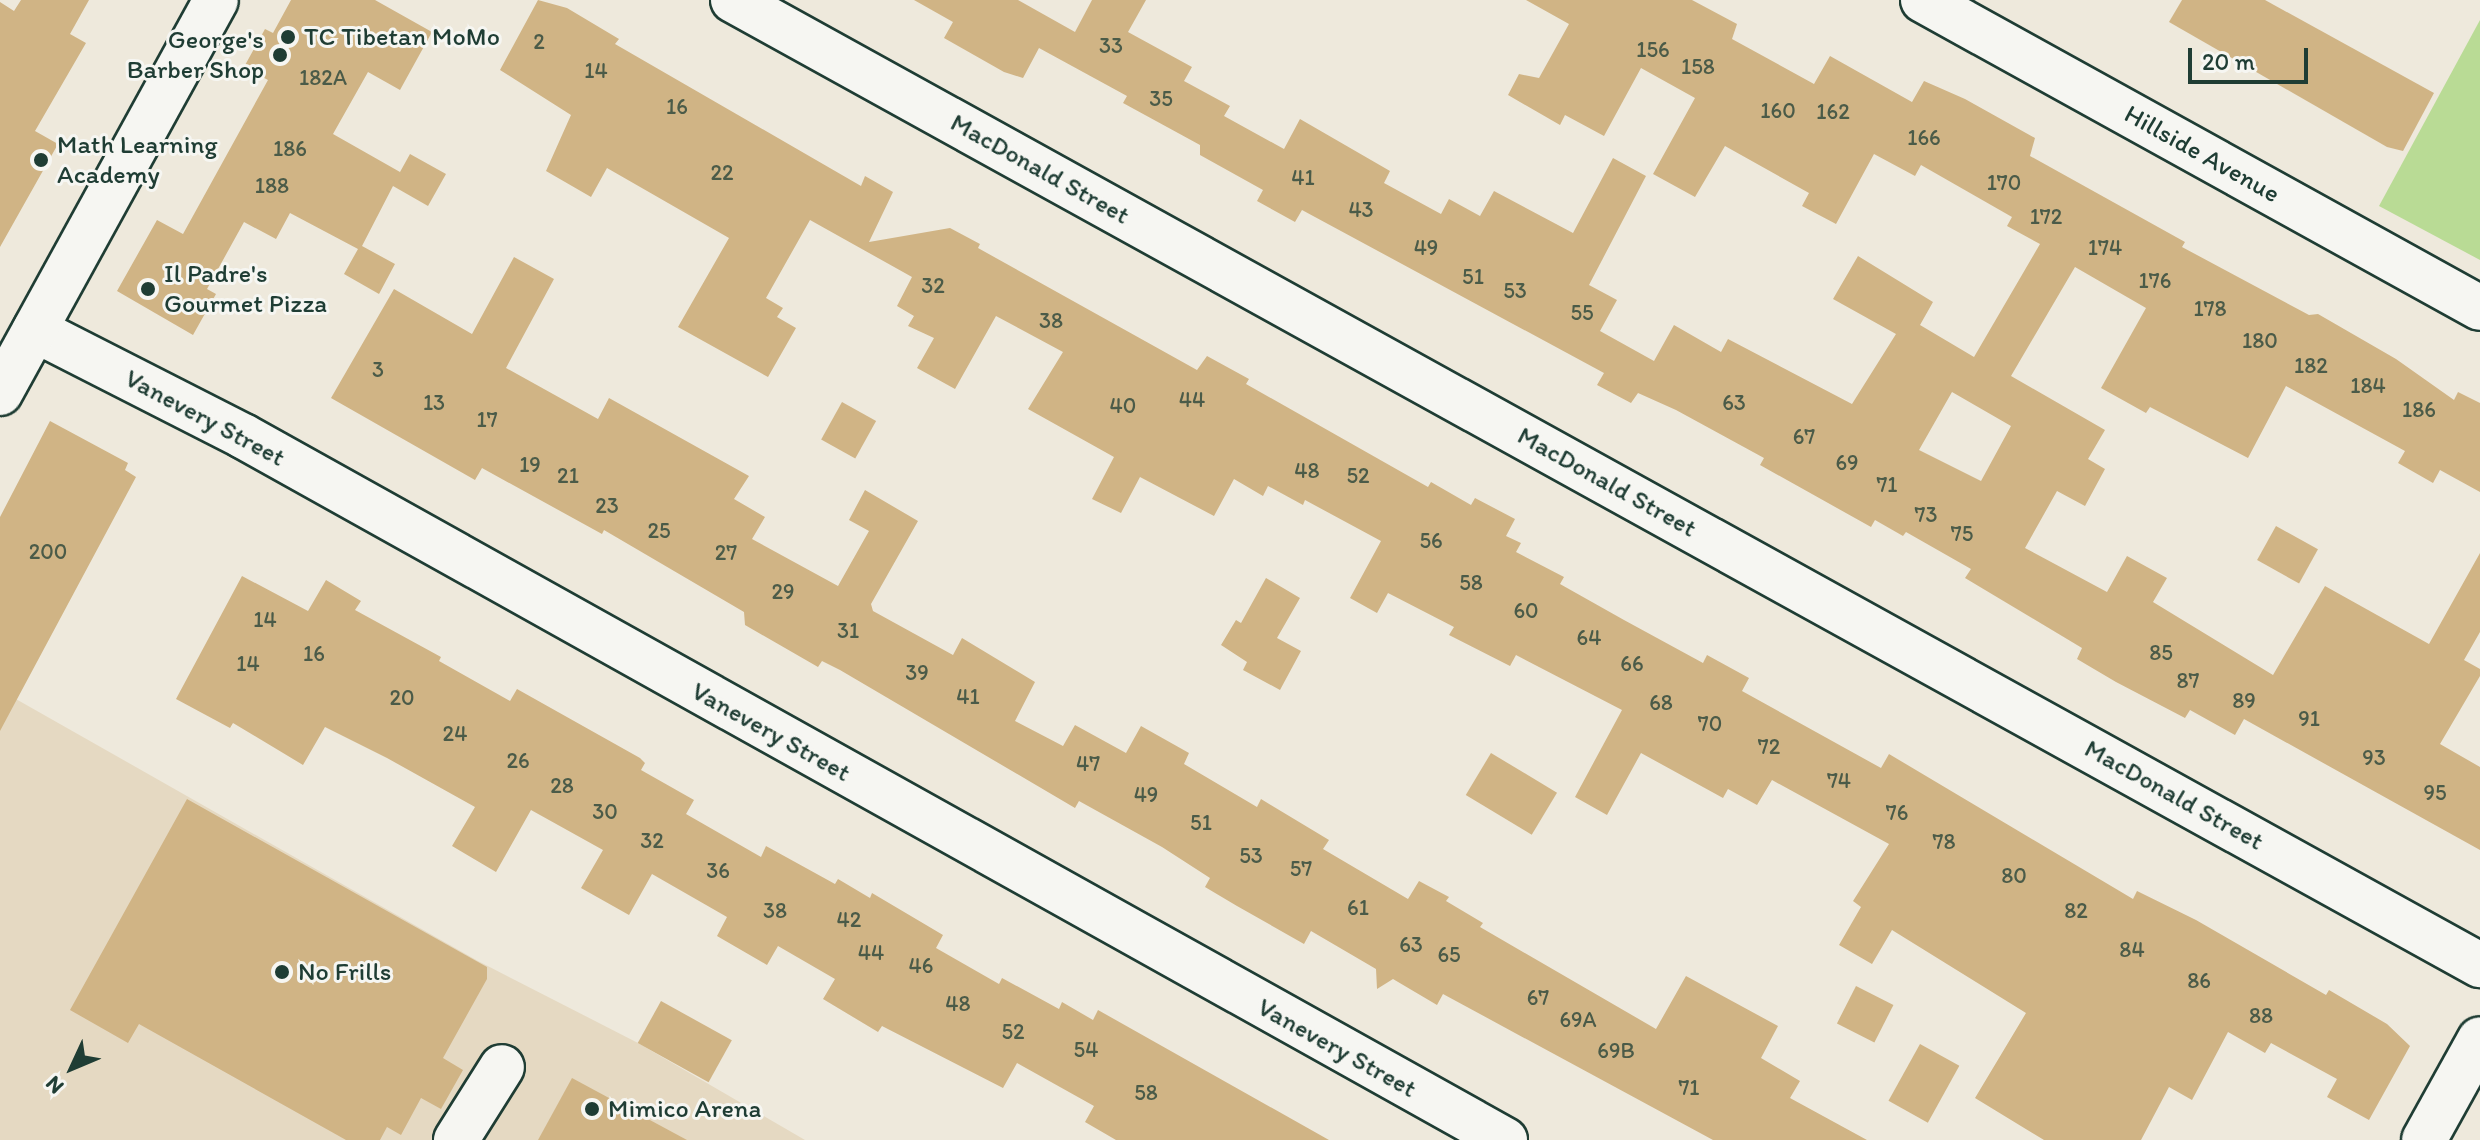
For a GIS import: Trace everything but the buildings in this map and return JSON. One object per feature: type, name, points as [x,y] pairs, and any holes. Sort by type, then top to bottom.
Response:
[{"type":"street","points":[[0,393],[216,0]]},
{"type":"street","name":"MacDonald Street","points":[[733,0],[2480,965]]},
{"type":"street","name":"Hillside Avenue","points":[[1923,0],[2480,308]]},
{"type":"street","name":"Vanevery Street","points":[[35,330],[243,436],[1505,1140]]},
{"type":"street","points":[[2424,1140],[2480,1039]]},
{"type":"street","points":[[456,1140],[502,1067]]},
{"type":"shaded area","points":[[0,690],[478,961],[638,1043],[805,1140],[0,1140]]},
{"type":"green space","points":[[2480,20],[2480,260],[2379,206]]},
{"type":"place","name":"TC Tibetan MoMo","points":[[288,37]]},
{"type":"place","name":"George's Barber Shop","points":[[280,55]]},
{"type":"place","name":"Math Learning Academy","points":[[41,160]]},
{"type":"place","name":"Il Padre's Gourmet Pizza","points":[[148,289]]},
{"type":"place","name":"No Frills","points":[[282,972]]},
{"type":"place","name":"Mimico Arena","points":[[592,1109]]}]
